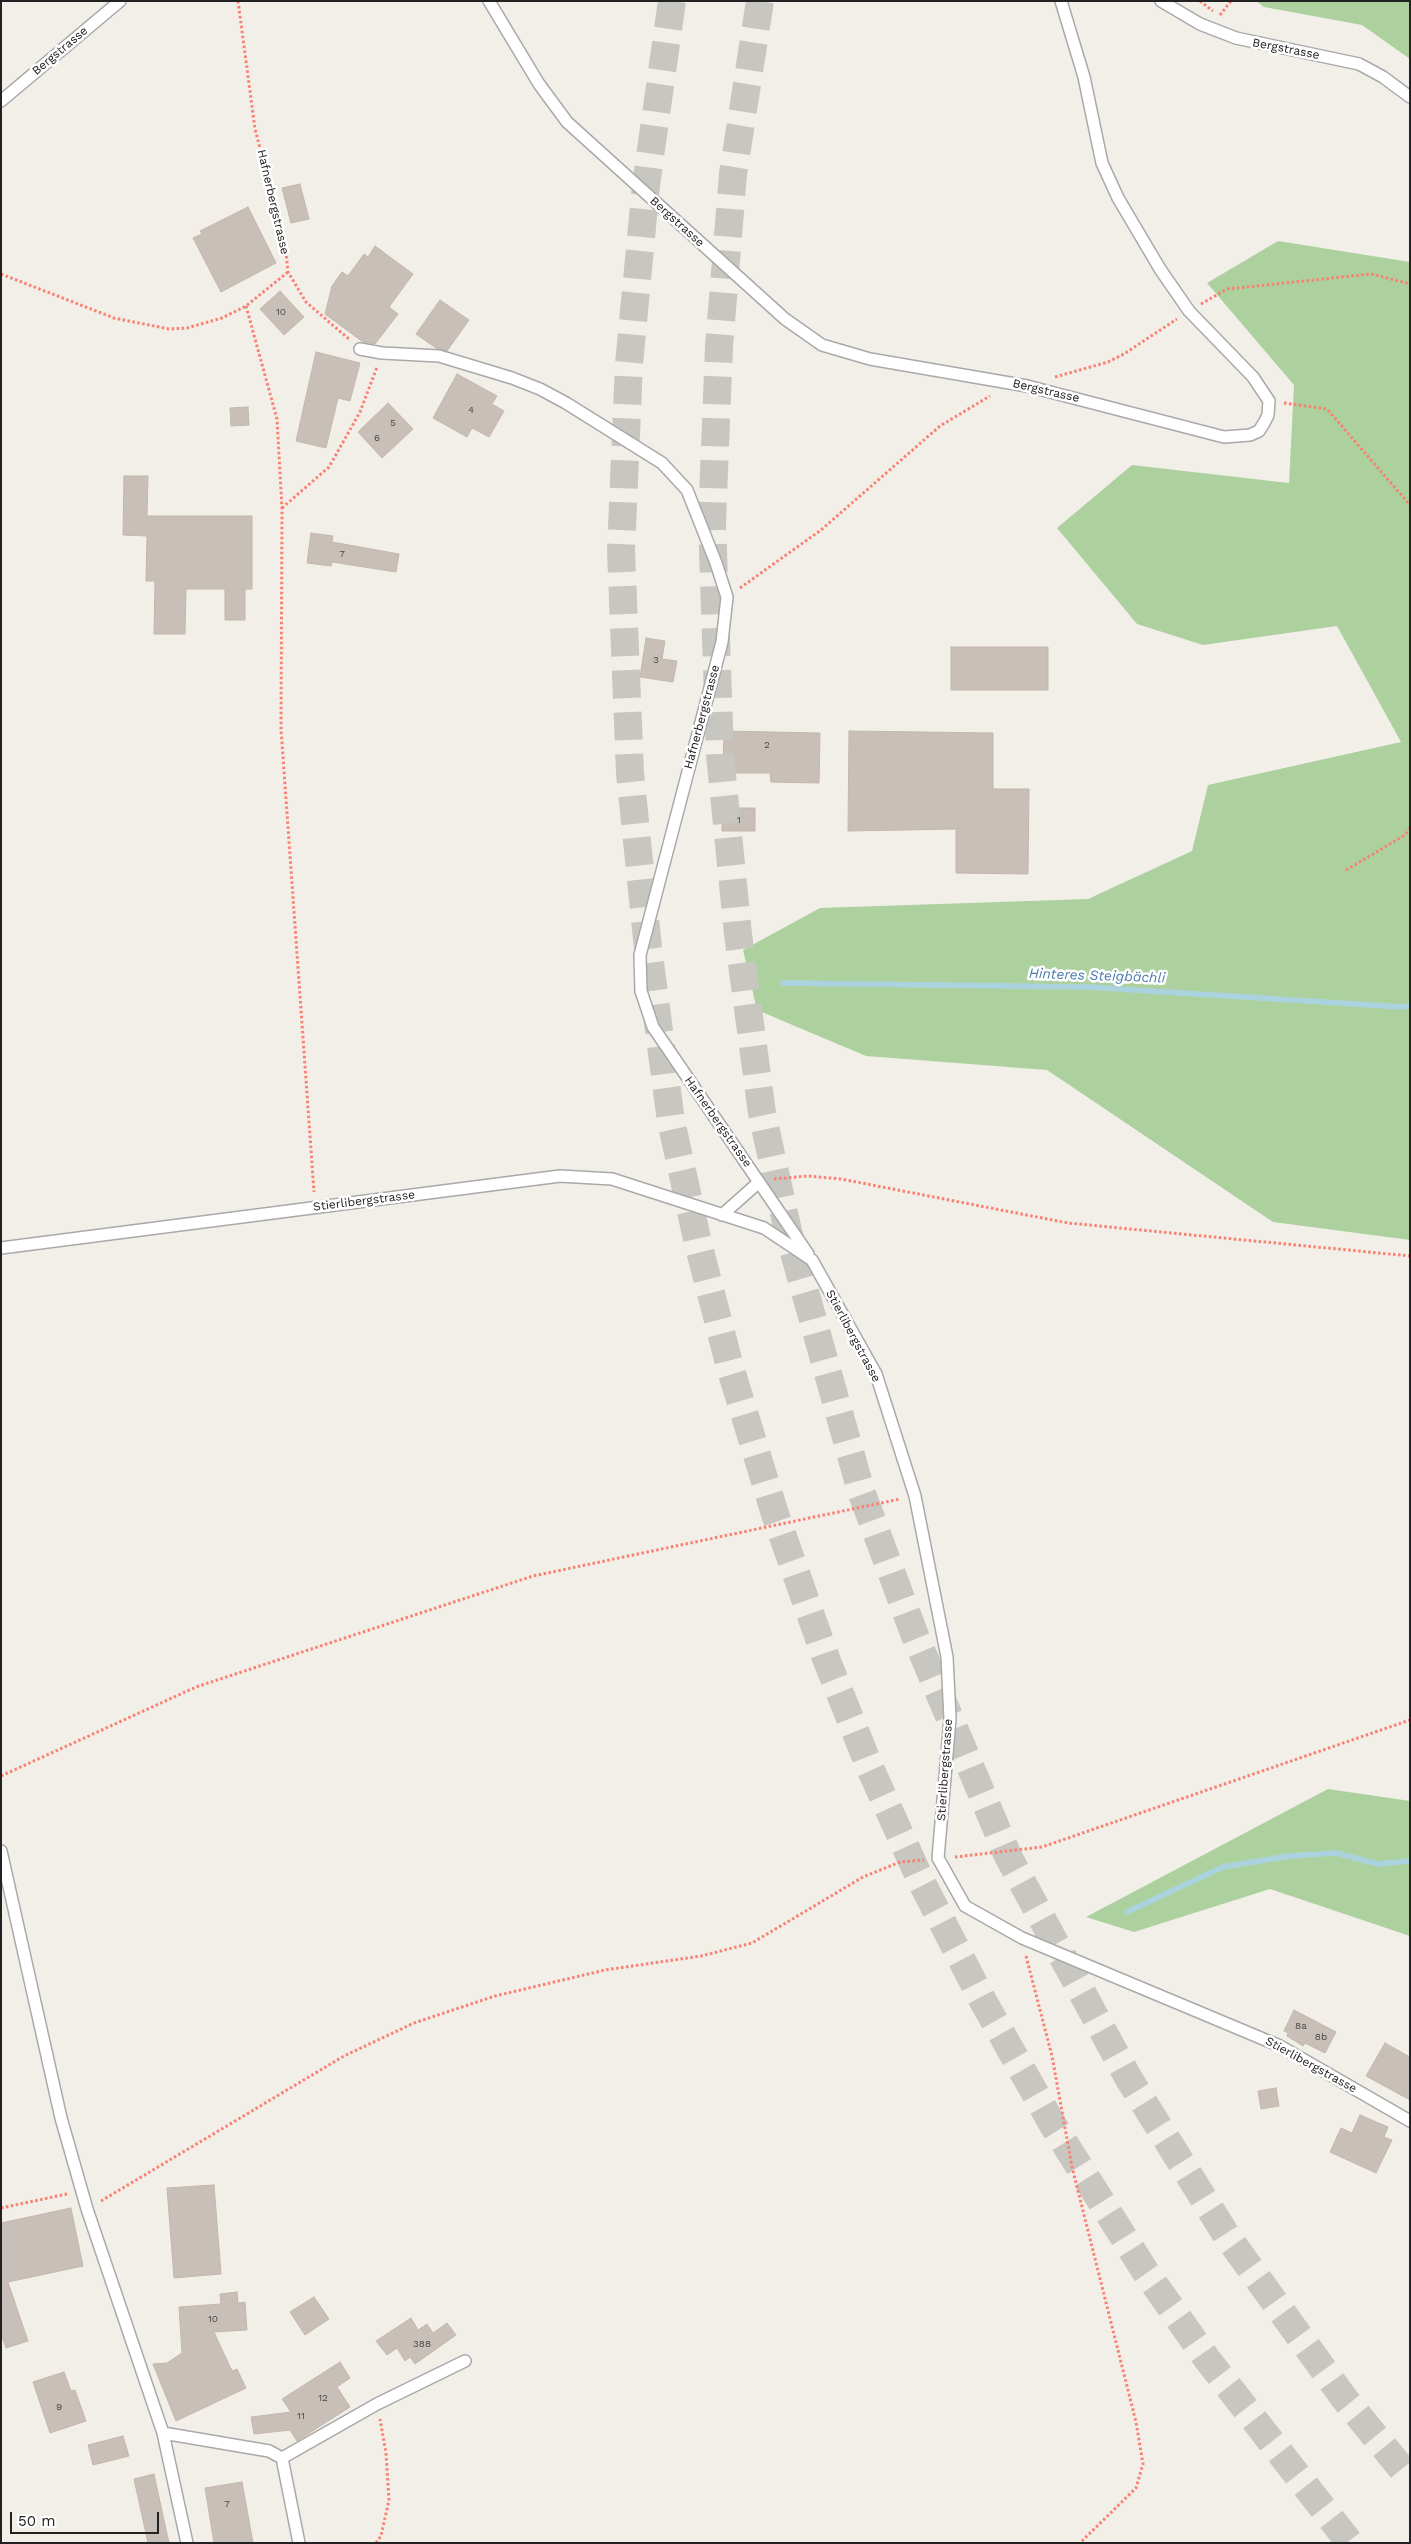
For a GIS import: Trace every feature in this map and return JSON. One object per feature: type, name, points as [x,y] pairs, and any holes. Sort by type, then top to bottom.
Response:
[{"type":"lane","name":"Bergstrasse","points":[[1,101],[120,1]]},
{"type":"lane","name":"Bergstrasse","points":[[489,1],[540,84],[567,122],[785,319],[822,345],[870,359],[1027,386],[1224,437],[1250,435],[1259,431],[1268,415],[1269,401]]},
{"type":"lane","points":[[1061,1],[1077,51],[1094,131],[1108,178],[1160,269],[1189,311],[1253,378],[1269,401]]},
{"type":"lane","name":"Bergstrasse","points":[[1161,1],[1200,24],[1236,38],[1359,64],[1383,77],[1410,97]]},
{"type":"lane","name":"Hafnerbergstrasse","points":[[360,349],[382,353],[439,356],[512,378],[566,403],[662,463],[687,490],[716,563],[727,597],[722,642],[640,955],[641,991],[653,1027],[812,1260]]},
{"type":"lane","name":"Stierlibergstrasse","points":[[1,1248],[560,1176],[612,1179],[764,1228],[812,1260],[876,1374],[915,1496],[947,1657],[950,1719],[938,1858],[965,1906],[1022,1938],[1280,2046],[1410,2121]]},
{"type":"lane","points":[[722,1215],[759,1182]]},
{"type":"lane","points":[[1,1851],[61,2118],[87,2208],[163,2433],[187,2543]]},
{"type":"lane","points":[[282,2458],[377,2404],[465,2361]]},
{"type":"lane","points":[[163,2433],[269,2451],[282,2458]]},
{"type":"lane","points":[[282,2458],[299,2543]]},
{"type":"path","name":"Hafnerbergstrasse","points":[[1,274],[114,318],[169,329],[187,328],[222,318],[246,306],[288,272],[285,243],[255,129],[238,1]]},
{"type":"path","points":[[1219,16],[1230,1]]},
{"type":"path","points":[[288,272],[306,302],[360,349]]},
{"type":"path","points":[[1054,378],[1108,362],[1124,354],[1189,311],[1227,289],[1371,274],[1410,284]]},
{"type":"path","points":[[246,306],[276,419],[282,508],[281,729],[315,1208]]},
{"type":"path","points":[[282,508],[329,467],[360,412],[382,353]]},
{"type":"path","points":[[727,597],[821,530],[940,426],[994,394]]},
{"type":"path","points":[[1269,401],[1326,409],[1410,505]]},
{"type":"path","points":[[1346,870],[1405,835],[1410,828]]},
{"type":"path","points":[[759,1182],[808,1176],[840,1179],[1068,1223],[1410,1256]]},
{"type":"path","points":[[1,1776],[196,1686],[532,1576],[915,1496]]},
{"type":"path","points":[[87,2208],[344,2056],[414,2023],[495,1996],[605,1970],[701,1956],[752,1943],[863,1877],[900,1862],[1042,1847],[1410,1720]]},
{"type":"path","points":[[1022,1938],[1052,2056],[1072,2167],[1136,2422],[1143,2464],[1136,2488],[1080,2543]]},
{"type":"path","points":[[1,2208],[82,2191]]},
{"type":"path","points":[[376,2543],[381,2536],[389,2500],[386,2453],[377,2404]]},
{"type":"green space","points":[[1256,1],[1410,1],[1410,59],[1362,25],[1264,7]]},
{"type":"green space","points":[[1278,241],[1410,262],[1410,1240],[1273,1222],[1047,1070],[866,1056],[757,1010],[743,950],[820,908],[1088,899],[1192,851],[1208,785],[1401,742],[1337,626],[1203,645],[1137,624],[1057,528],[1132,465],[1289,483],[1294,385],[1207,283]]},
{"type":"green space","points":[[1328,1789],[1410,1801],[1410,1936],[1270,1889],[1134,1932],[1086,1917]]},
{"type":"building","points":[[300,184],[309,219],[291,223],[282,188]]},
{"type":"building","points":[[248,207],[276,263],[221,292],[193,238],[202,234],[200,231]]},
{"type":"building","points":[[375,246],[413,274],[389,307],[398,314],[375,344],[363,342],[325,314],[332,286],[342,272],[348,276],[364,254],[368,257]]},
{"type":"building","points":[[280,291],[304,317],[284,335],[260,309]]},
{"type":"building","points":[[440,300],[469,320],[447,351],[436,348],[416,334]]},
{"type":"building","points":[[316,352],[360,363],[350,401],[338,398],[326,448],[296,441]]},
{"type":"building","points":[[457,374],[497,396],[492,404],[504,411],[489,437],[472,428],[467,437],[433,418]]},
{"type":"building","points":[[388,403],[413,429],[382,458],[358,432]]},
{"type":"building","points":[[248,407],[249,425],[231,426],[230,408]]},
{"type":"building","points":[[124,476],[148,476],[147,516],[252,516],[252,589],[245,589],[245,620],[225,620],[225,589],[186,589],[185,634],[154,634],[155,581],[146,581],[147,536],[123,535]]},
{"type":"building","points":[[311,533],[333,536],[332,542],[399,554],[396,572],[332,562],[331,566],[307,563]]},
{"type":"building","points":[[646,638],[665,641],[662,659],[677,661],[673,682],[640,677]]},
{"type":"building","points":[[951,647],[1048,647],[1048,690],[951,690]]},
{"type":"building","points":[[724,731],[820,733],[819,783],[771,782],[770,773],[723,773]]},
{"type":"building","points":[[849,731],[993,733],[993,789],[1029,789],[1028,874],[956,873],[956,829],[848,831]]},
{"type":"building","points":[[722,808],[755,808],[755,831],[722,831]]},
{"type":"building","points":[[1294,2010],[1336,2032],[1325,2053],[1305,2043],[1303,2046],[1287,2036],[1288,2033],[1284,2031]]},
{"type":"building","points":[[1385,2043],[1410,2057],[1410,2100],[1366,2076]]},
{"type":"building","points":[[1276,2088],[1279,2106],[1261,2109],[1258,2091]]},
{"type":"building","points":[[1360,2115],[1388,2127],[1384,2137],[1392,2140],[1376,2173],[1330,2152],[1341,2128],[1352,2133]]},
{"type":"building","points":[[214,2185],[221,2274],[174,2278],[167,2188]]},
{"type":"building","points":[[71,2208],[83,2266],[8,2282],[28,2341],[6,2348],[1,2334],[1,2223]]},
{"type":"building","points":[[237,2292],[238,2303],[245,2302],[247,2330],[214,2332],[232,2371],[237,2369],[246,2388],[176,2421],[153,2364],[167,2363],[182,2353],[179,2307],[221,2304],[220,2294]]},
{"type":"building","points":[[314,2297],[329,2319],[305,2335],[290,2312]]},
{"type":"building","points":[[411,2318],[418,2330],[427,2324],[433,2333],[447,2323],[456,2335],[415,2364],[410,2357],[405,2361],[397,2348],[387,2355],[376,2341]]},
{"type":"building","points":[[340,2362],[350,2378],[337,2387],[350,2407],[297,2441],[290,2430],[254,2434],[251,2417],[291,2412],[282,2399]]},
{"type":"building","points":[[64,2372],[71,2391],[75,2390],[86,2421],[50,2433],[33,2382]]},
{"type":"building","points":[[123,2436],[129,2456],[93,2465],[88,2445]]},
{"type":"building","points":[[154,2474],[169,2543],[148,2543],[134,2479]]},
{"type":"building","points":[[242,2482],[253,2543],[214,2543],[205,2488]]},
{"type":"waterway","name":"Hinteres Steigbächli","points":[[783,983],[1088,987],[1402,1007],[1410,1005]]},
{"type":"waterway","points":[[1127,1912],[1223,1867],[1289,1856],[1336,1853],[1378,1864],[1410,1861]]},
{"type":"tunnel","points":[[672,1],[646,185],[629,364],[621,550],[630,773],[648,948],[671,1121],[698,1243],[730,1367],[775,1514],[827,1661],[870,1768],[921,1881],[983,2001],[1053,2125],[1145,2271],[1207,2359],[1350,2543]]},
{"type":"tunnel","points":[[760,1],[733,174],[719,347],[712,522],[720,755],[738,934],[762,1113],[788,1231],[861,1491],[914,1633],[1008,1856],[1129,2079],[1227,2236],[1344,2398],[1410,2479]]}]
